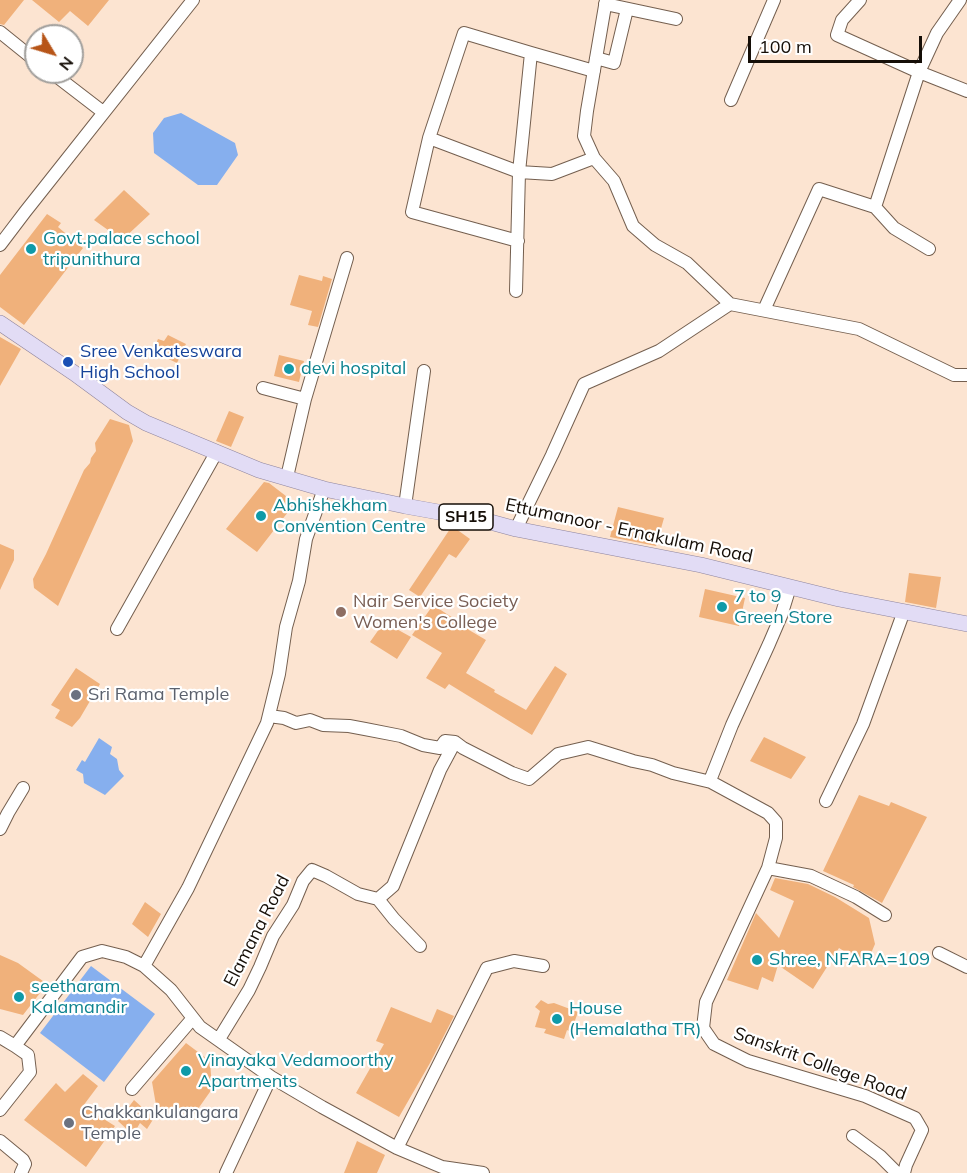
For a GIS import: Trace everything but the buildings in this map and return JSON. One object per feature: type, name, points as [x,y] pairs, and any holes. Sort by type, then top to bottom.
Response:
[{"type":"main road","name":"Ettumanoor - Ernakulam Road","points":[[0,323],[146,423],[260,470],[324,489],[483,520],[516,529],[701,566],[839,599],[967,624]]},
{"type":"street","points":[[0,245],[193,0]]},
{"type":"street","points":[[731,100],[774,0]]},
{"type":"street","points":[[875,207],[919,72],[937,33],[960,0]]},
{"type":"street","points":[[856,1],[843,20],[837,35],[967,91]]},
{"type":"street","points":[[676,20],[605,2],[584,136],[594,159],[614,181],[633,226],[655,245],[687,263],[730,304],[859,329],[954,375],[967,375]]},
{"type":"street","points":[[596,58],[614,63],[627,9]]},
{"type":"street","points":[[0,32],[24,51]]},
{"type":"street","points":[[518,241],[412,212],[429,138],[464,33],[594,71]]},
{"type":"street","points":[[516,291],[519,172],[531,53]]},
{"type":"street","points":[[67,84],[103,112]]},
{"type":"street","points":[[429,138],[519,172],[552,174],[594,159]]},
{"type":"street","points":[[764,310],[819,189],[875,207],[894,228],[929,249]]},
{"type":"street","points":[[287,477],[305,399],[347,258]]},
{"type":"street","points":[[516,529],[584,384],[659,351],[730,304]]},
{"type":"street","points":[[405,506],[424,371]]},
{"type":"street","points":[[263,388],[305,399]]},
{"type":"street","points":[[117,629],[216,453]]},
{"type":"street","points":[[144,966],[188,888],[267,723],[279,674],[286,627],[299,581],[306,539],[324,489]]},
{"type":"street","points":[[269,716],[284,718],[296,723],[310,720],[323,725],[349,726],[401,736],[423,746],[441,748],[445,741],[455,742],[512,773],[529,779],[558,754],[588,747],[711,782],[732,725],[781,616],[790,587]]},
{"type":"street","points":[[826,801],[863,724],[904,611]]},
{"type":"street","points":[[420,946],[378,899],[393,886],[440,770],[455,742]]},
{"type":"street","name":"Sanskrit College Road","points":[[711,782],[768,813],[776,822],[776,838],[768,867],[706,1002],[703,1028],[714,1044],[748,1060],[866,1096],[915,1118],[922,1130],[904,1173]]},
{"type":"street","points":[[0,829],[23,788]]},
{"type":"street","points":[[768,867],[811,876],[856,897],[885,915]]},
{"type":"street","name":"Elamana Road","points":[[219,1039],[249,990],[273,936],[292,905],[303,881],[312,870],[358,894],[378,899]]},
{"type":"street","points":[[15,1046],[82,957],[102,951],[126,957],[144,966],[171,990],[200,1027],[271,1077],[322,1107],[441,1170],[483,1173]]},
{"type":"street","points":[[939,953],[967,967]]},
{"type":"street","points":[[397,1148],[487,968],[514,961],[543,966]]},
{"type":"street","points":[[132,1089],[193,1018]]},
{"type":"street","points":[[0,1037],[28,1055],[30,1072],[0,1110]]},
{"type":"street","points":[[226,1173],[271,1077]]},
{"type":"street","points":[[853,1136],[880,1156],[897,1173]]},
{"type":"street","points":[[0,1141],[23,1160],[25,1164],[21,1173]]},
{"type":"water","points":[[181,113],[235,143],[238,155],[217,185],[198,185],[154,153],[153,133],[164,118]]},
{"type":"water","points":[[99,738],[112,747],[110,754],[117,759],[119,770],[124,776],[105,795],[84,783],[83,774],[76,770],[82,760],[85,762]]},
{"type":"water","points":[[91,966],[155,1014],[104,1082],[40,1033]]},
{"type":"place","name":"Govt.palace school tripunithura","points":[[31,249]]},
{"type":"place","name":"Sree Venkateswara High School","points":[[68,362]]},
{"type":"place","name":"devi hospital","points":[[289,369]]},
{"type":"place","name":"Abhishekham Convention Centre","points":[[261,516]]},
{"type":"place","name":"7 to 9 Green Store","points":[[722,607]]},
{"type":"place","name":"Nair Service Society Women's College","points":[[341,612]]},
{"type":"place","name":"Sri Rama Temple","points":[[76,695]]},
{"type":"place","name":"Shree, NFARA=109","points":[[757,960]]},
{"type":"place","name":"seetharam Kalamandir","points":[[19,997]]},
{"type":"place","name":"House (Hemalatha TR)","points":[[557,1019]]},
{"type":"place","name":"Vinayaka Vedamoorthy Apartments","points":[[186,1071]]},
{"type":"place","name":"Chakkankulangara Temple","points":[[69,1123]]}]
